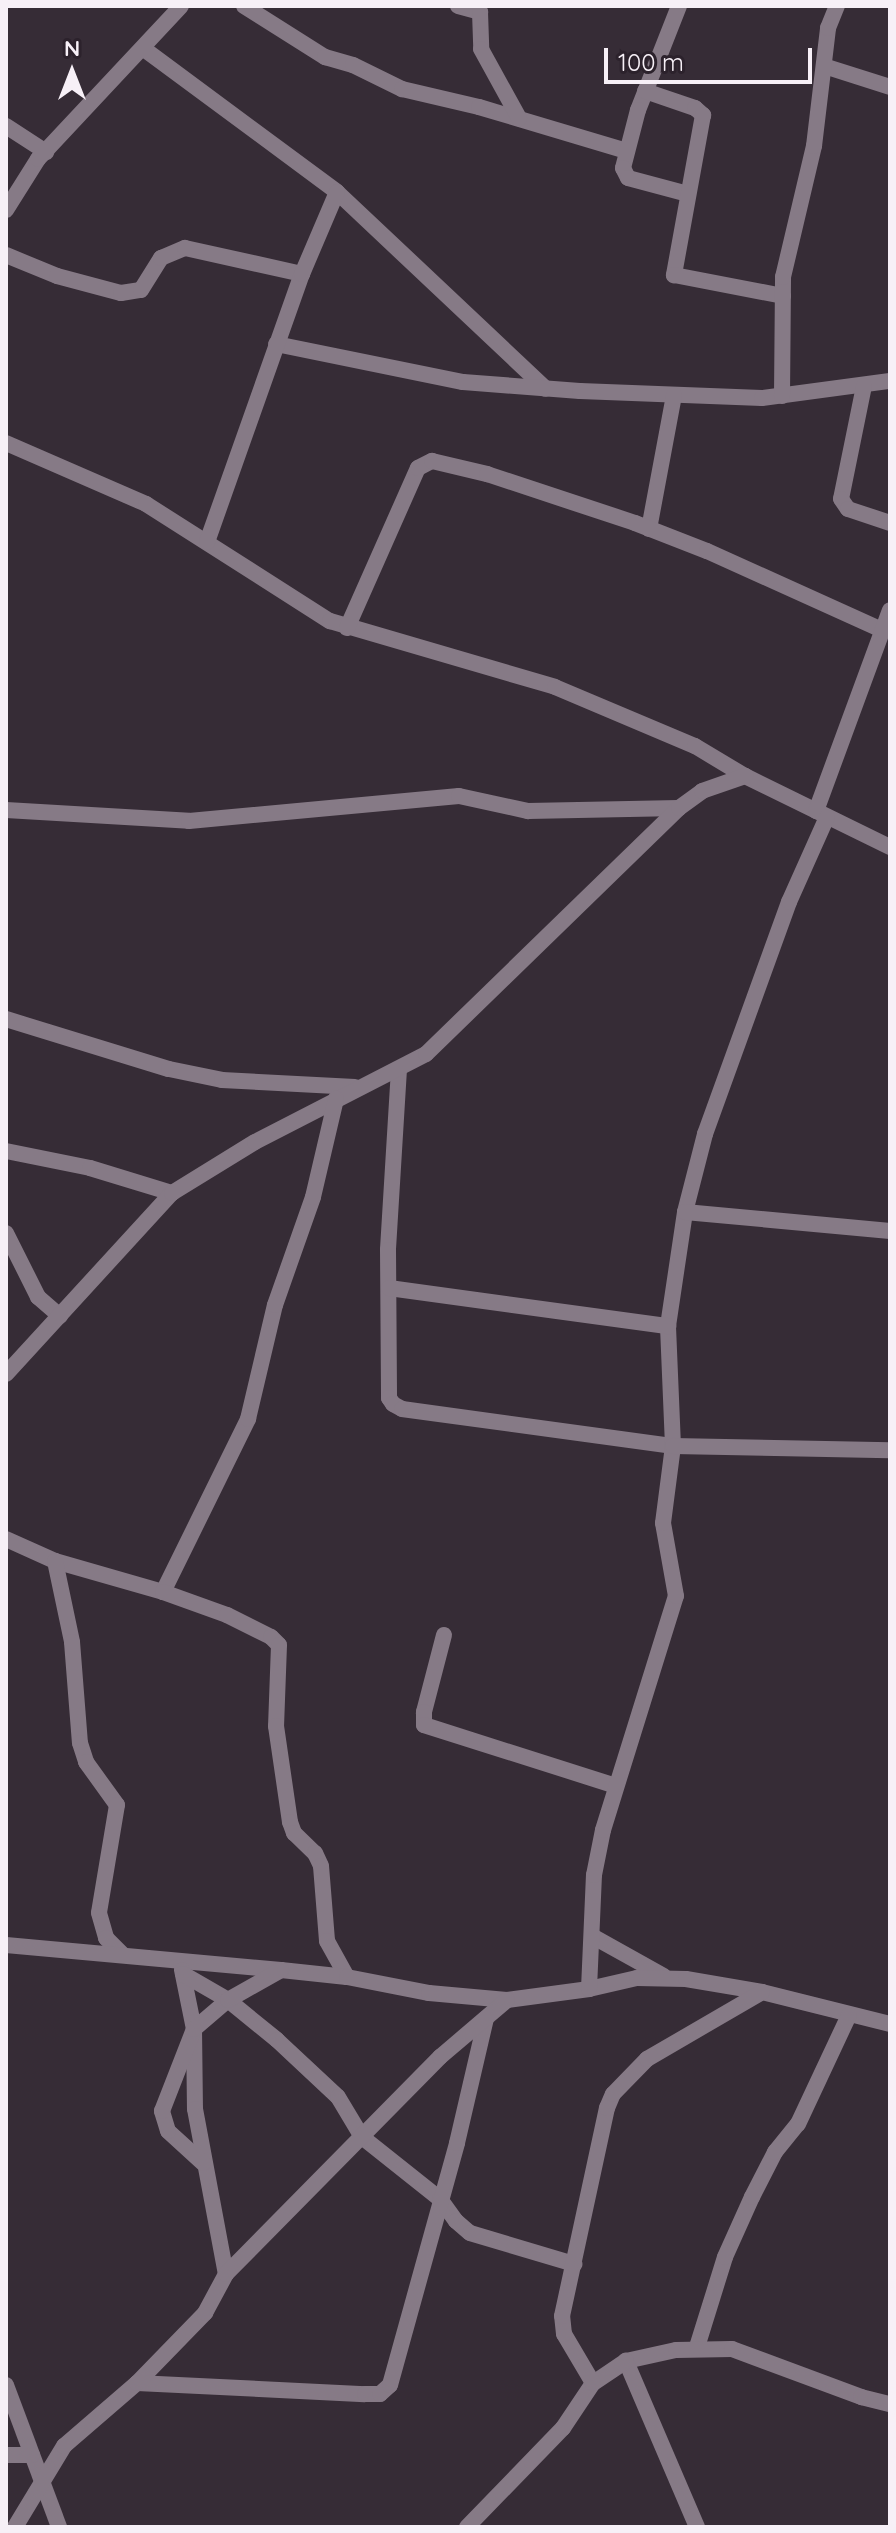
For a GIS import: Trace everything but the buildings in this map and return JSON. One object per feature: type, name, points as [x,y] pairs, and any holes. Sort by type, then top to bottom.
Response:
[{"type":"street","points":[[6,210],[46,152],[181,6]]},
{"type":"street","points":[[244,6],[325,57],[353,65],[402,89],[519,118],[627,151]]},
{"type":"street","points":[[458,6],[480,12],[481,49],[519,118]]},
{"type":"street","points":[[679,6],[645,91],[623,168],[628,178],[688,194]]},
{"type":"street","points":[[782,396],[783,296],[795,214],[817,128],[828,28],[837,6]]},
{"type":"street","points":[[144,49],[337,192],[546,389]]},
{"type":"street","points":[[824,66],[890,87]]},
{"type":"street","points":[[645,91],[695,108],[703,115],[673,269],[676,277],[783,296]]},
{"type":"street","points":[[6,126],[46,152]]},
{"type":"street","points":[[207,542],[302,274],[337,192]]},
{"type":"street","points":[[6,255],[57,276],[121,293],[141,290],[161,258],[185,248],[302,274]]},
{"type":"street","points":[[276,344],[463,382],[546,389],[782,396],[890,381]]},
{"type":"street","points":[[864,386],[841,499],[848,509],[890,523]]},
{"type":"street","points":[[649,529],[674,395]]},
{"type":"street","points":[[6,443],[137,500],[330,621],[555,687],[695,746],[745,776],[890,847]]},
{"type":"street","points":[[347,628],[418,468],[425,462],[487,474],[649,529],[737,564],[882,630]]},
{"type":"street","points":[[589,1989],[594,1875],[616,1786],[676,1596],[663,1523],[673,1446],[668,1326],[685,1212],[705,1134],[822,814],[890,610]]},
{"type":"street","points":[[6,1374],[172,1193],[201,1173],[336,1099],[399,1069],[451,1034],[679,808],[702,791],[745,776]]},
{"type":"street","points":[[6,810],[189,821],[459,796],[528,811],[679,808]]},
{"type":"street","points":[[6,1019],[169,1069],[222,1080],[359,1087]]},
{"type":"street","points":[[399,1069],[389,1288],[389,1398],[393,1404],[402,1409],[673,1446],[890,1450]]},
{"type":"street","points":[[163,1592],[248,1419],[275,1305],[313,1197],[336,1099]]},
{"type":"street","points":[[6,1151],[75,1164],[172,1193]]},
{"type":"street","points":[[685,1212],[890,1231]]},
{"type":"street","points":[[6,1233],[38,1297],[60,1316]]},
{"type":"street","points":[[389,1288],[668,1326]]},
{"type":"street","points":[[6,1539],[55,1561],[163,1592],[227,1615],[271,1637],[279,1645],[276,1726],[290,1822],[294,1833],[315,1853],[321,1866],[327,1941],[347,1977]]},
{"type":"street","points":[[55,1561],[72,1642],[80,1743],[86,1762],[117,1805],[99,1913],[106,1938],[123,1955]]},
{"type":"street","points":[[444,1635],[424,1712],[424,1725],[616,1786]]},
{"type":"street","points":[[592,1936],[669,1979]]},
{"type":"street","points":[[6,1945],[123,1955],[182,1967],[281,1970],[347,1977],[429,1993],[507,2000],[589,1989],[637,1978],[669,1979],[762,1992],[890,2024]]},
{"type":"street","points":[[182,1967],[228,2000],[338,2097],[362,2137],[440,2199],[456,2221],[470,2233],[574,2264]]},
{"type":"street","points":[[182,1967],[194,2029],[195,2109],[226,2274]]},
{"type":"street","points":[[203,2163],[168,2131],[162,2111],[194,2029],[228,2000],[281,1970]]},
{"type":"street","points":[[593,2383],[562,2327],[613,2094],[647,2059],[762,1992]]},
{"type":"street","points":[[15,2527],[64,2446],[137,2383],[205,2313],[226,2274],[440,2057],[507,2000]]},
{"type":"street","points":[[697,2347],[725,2257],[752,2197],[775,2152],[798,2124],[849,2015]]},
{"type":"street","points":[[137,2383],[380,2394],[390,2385],[474,2077],[486,2018]]},
{"type":"street","points":[[467,2527],[563,2428],[593,2383],[626,2361],[697,2347],[732,2349],[861,2397],[890,2404]]},
{"type":"street","points":[[626,2361],[697,2527]]},
{"type":"street","points":[[6,2385],[59,2527]]},
{"type":"street","points":[[6,2455],[32,2455]]}]
